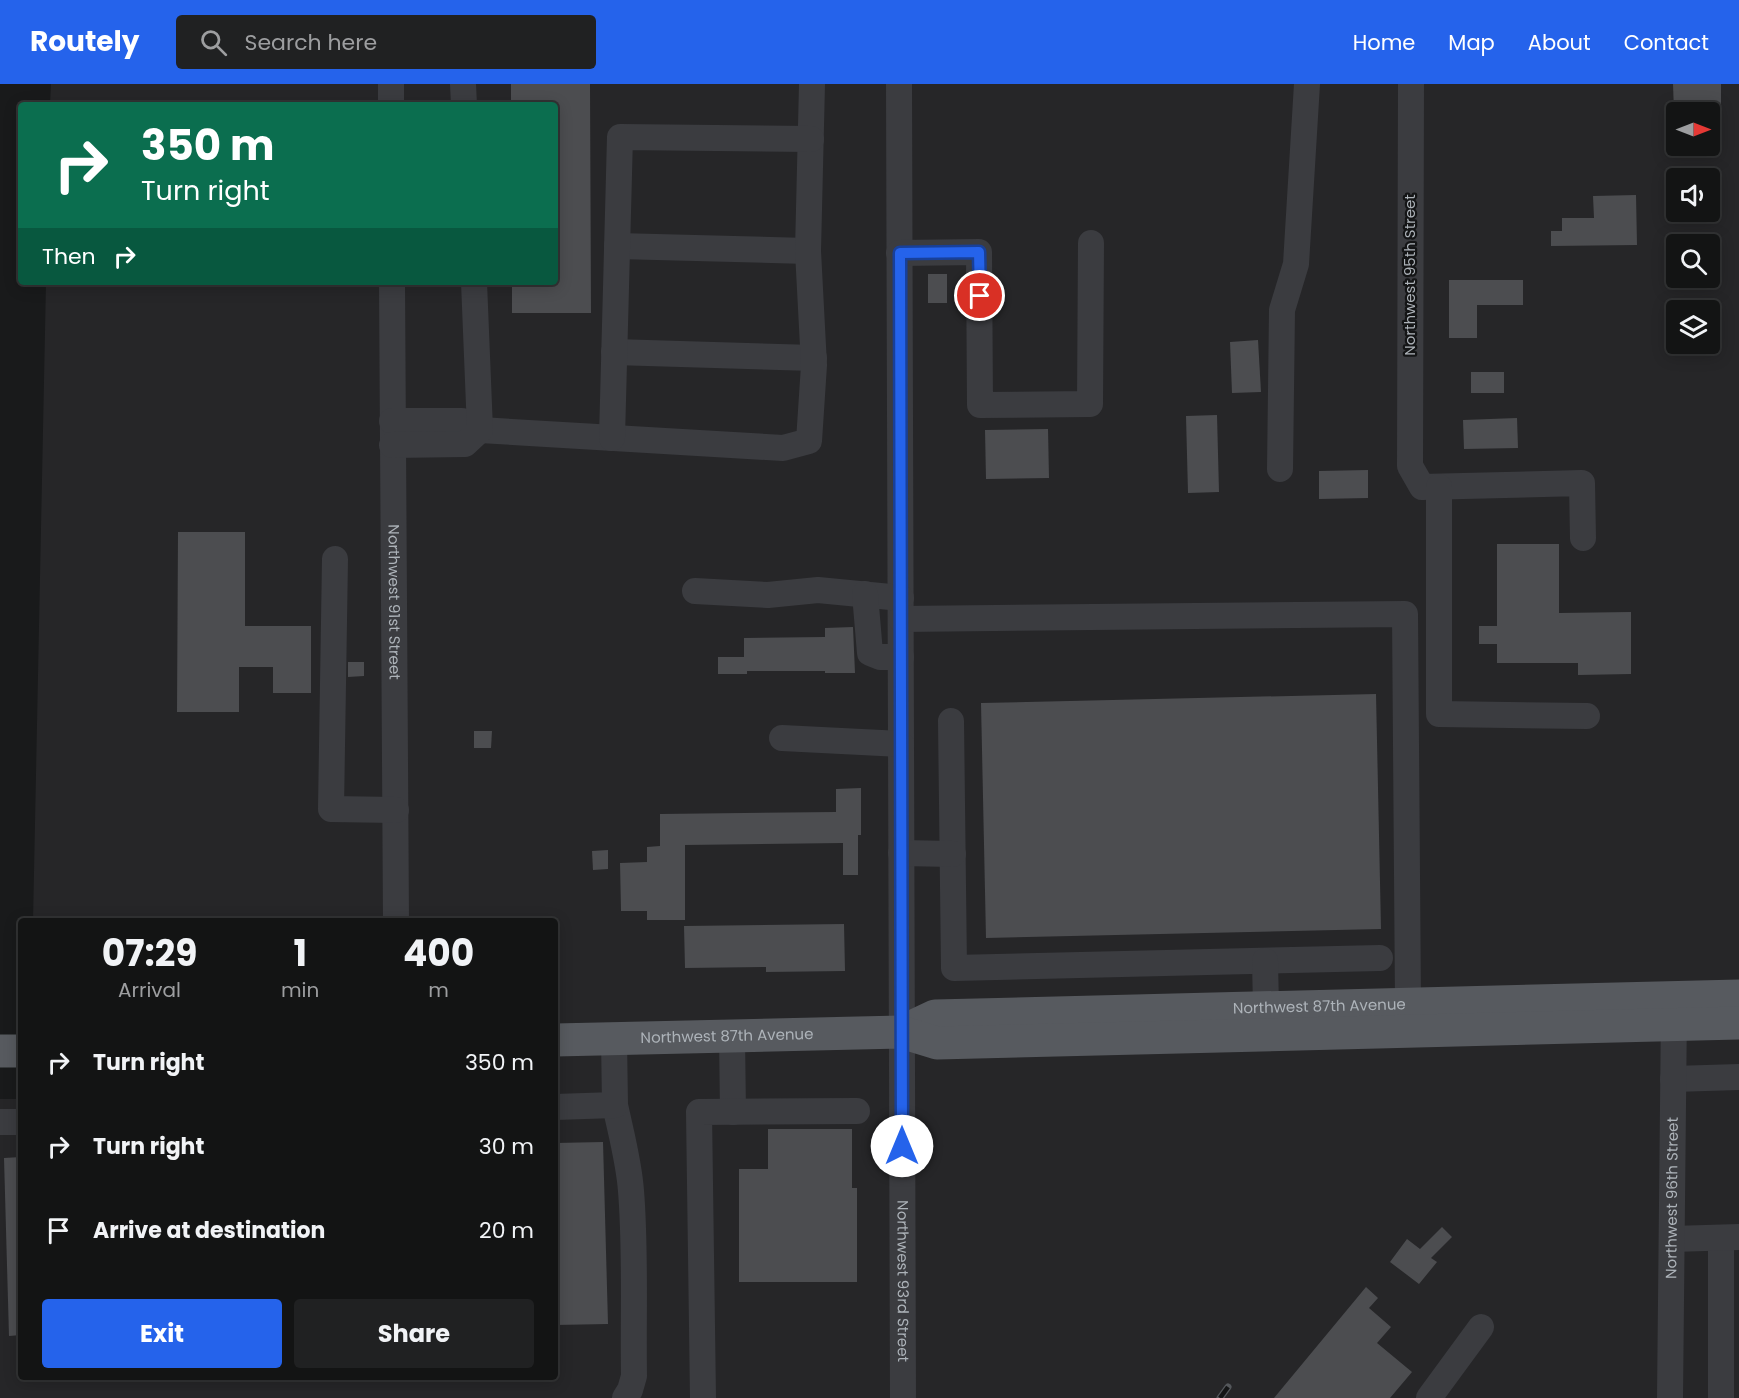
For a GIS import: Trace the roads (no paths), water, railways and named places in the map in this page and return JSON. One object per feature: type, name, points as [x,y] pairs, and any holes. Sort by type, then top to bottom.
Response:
[{"type":"main road","name":"Northwest 87th Avenue","points":[[558,1040],[901,1032],[937,1043],[1674,1011],[1739,996]]},
{"type":"main road","name":"Northwest 87th Avenue","points":[[901,1032],[936,1016],[1408,1004],[1674,1011],[1739,1023]]},
{"type":"main road","points":[[0,1051],[18,1051]]},
{"type":"street","points":[[391,84],[391,102]]},
{"type":"street","points":[[463,84],[464,102]]},
{"type":"street","points":[[392,433],[465,444],[480,430],[783,448],[809,441],[814,357],[808,251],[812,84]]},
{"type":"street","name":"Northwest 93rd Street","points":[[898,84],[902,608],[903,1398]]},
{"type":"street","points":[[1280,469],[1282,310],[1296,264],[1307,84]]},
{"type":"street","name":"Northwest 95th Street","points":[[1411,84],[1410,466],[1422,487],[1439,487]]},
{"type":"street","points":[[612,438],[620,137],[811,139]]},
{"type":"street","points":[[900,253],[979,252],[980,405],[1090,404],[1091,243]]},
{"type":"street","points":[[617,246],[808,251]]},
{"type":"street","name":"Northwest 91st Street","points":[[392,285],[396,918]]},
{"type":"street","points":[[474,285],[480,430]]},
{"type":"street","points":[[614,352],[814,357]]},
{"type":"street","points":[[1584,538],[1582,483],[1439,487],[1439,714],[1587,716]]},
{"type":"street","points":[[335,559],[331,809],[396,810]]},
{"type":"street","points":[[696,591],[768,595],[818,590],[865,594],[902,608],[1405,614],[1408,1004]]},
{"type":"street","points":[[865,594],[870,653],[880,657],[902,657]]},
{"type":"street","points":[[951,721],[954,968],[1380,958]]},
{"type":"street","points":[[782,738],[902,744]]},
{"type":"street","points":[[901,853],[953,854]]},
{"type":"street","points":[[1265,961],[1266,1007]]},
{"type":"street","name":"Northwest 96th Street","points":[[1670,1398],[1674,1011]]},
{"type":"street","points":[[732,1036],[733,1112]]},
{"type":"street","points":[[614,1038],[615,1105],[631,1190],[632,1217],[634,1376],[625,1398]]},
{"type":"street","points":[[1673,1080],[1739,1077]]},
{"type":"street","points":[[558,1107],[615,1105]]},
{"type":"street","points":[[703,1398],[699,1112],[857,1111]]},
{"type":"street","points":[[0,1122],[18,1122]]},
{"type":"street","points":[[1672,1239],[1730,1237],[1721,1398]]},
{"type":"street","points":[[1429,1398],[1481,1327]]},
{"type":"railway","points":[[1220,1398],[1228,1387]]}]
